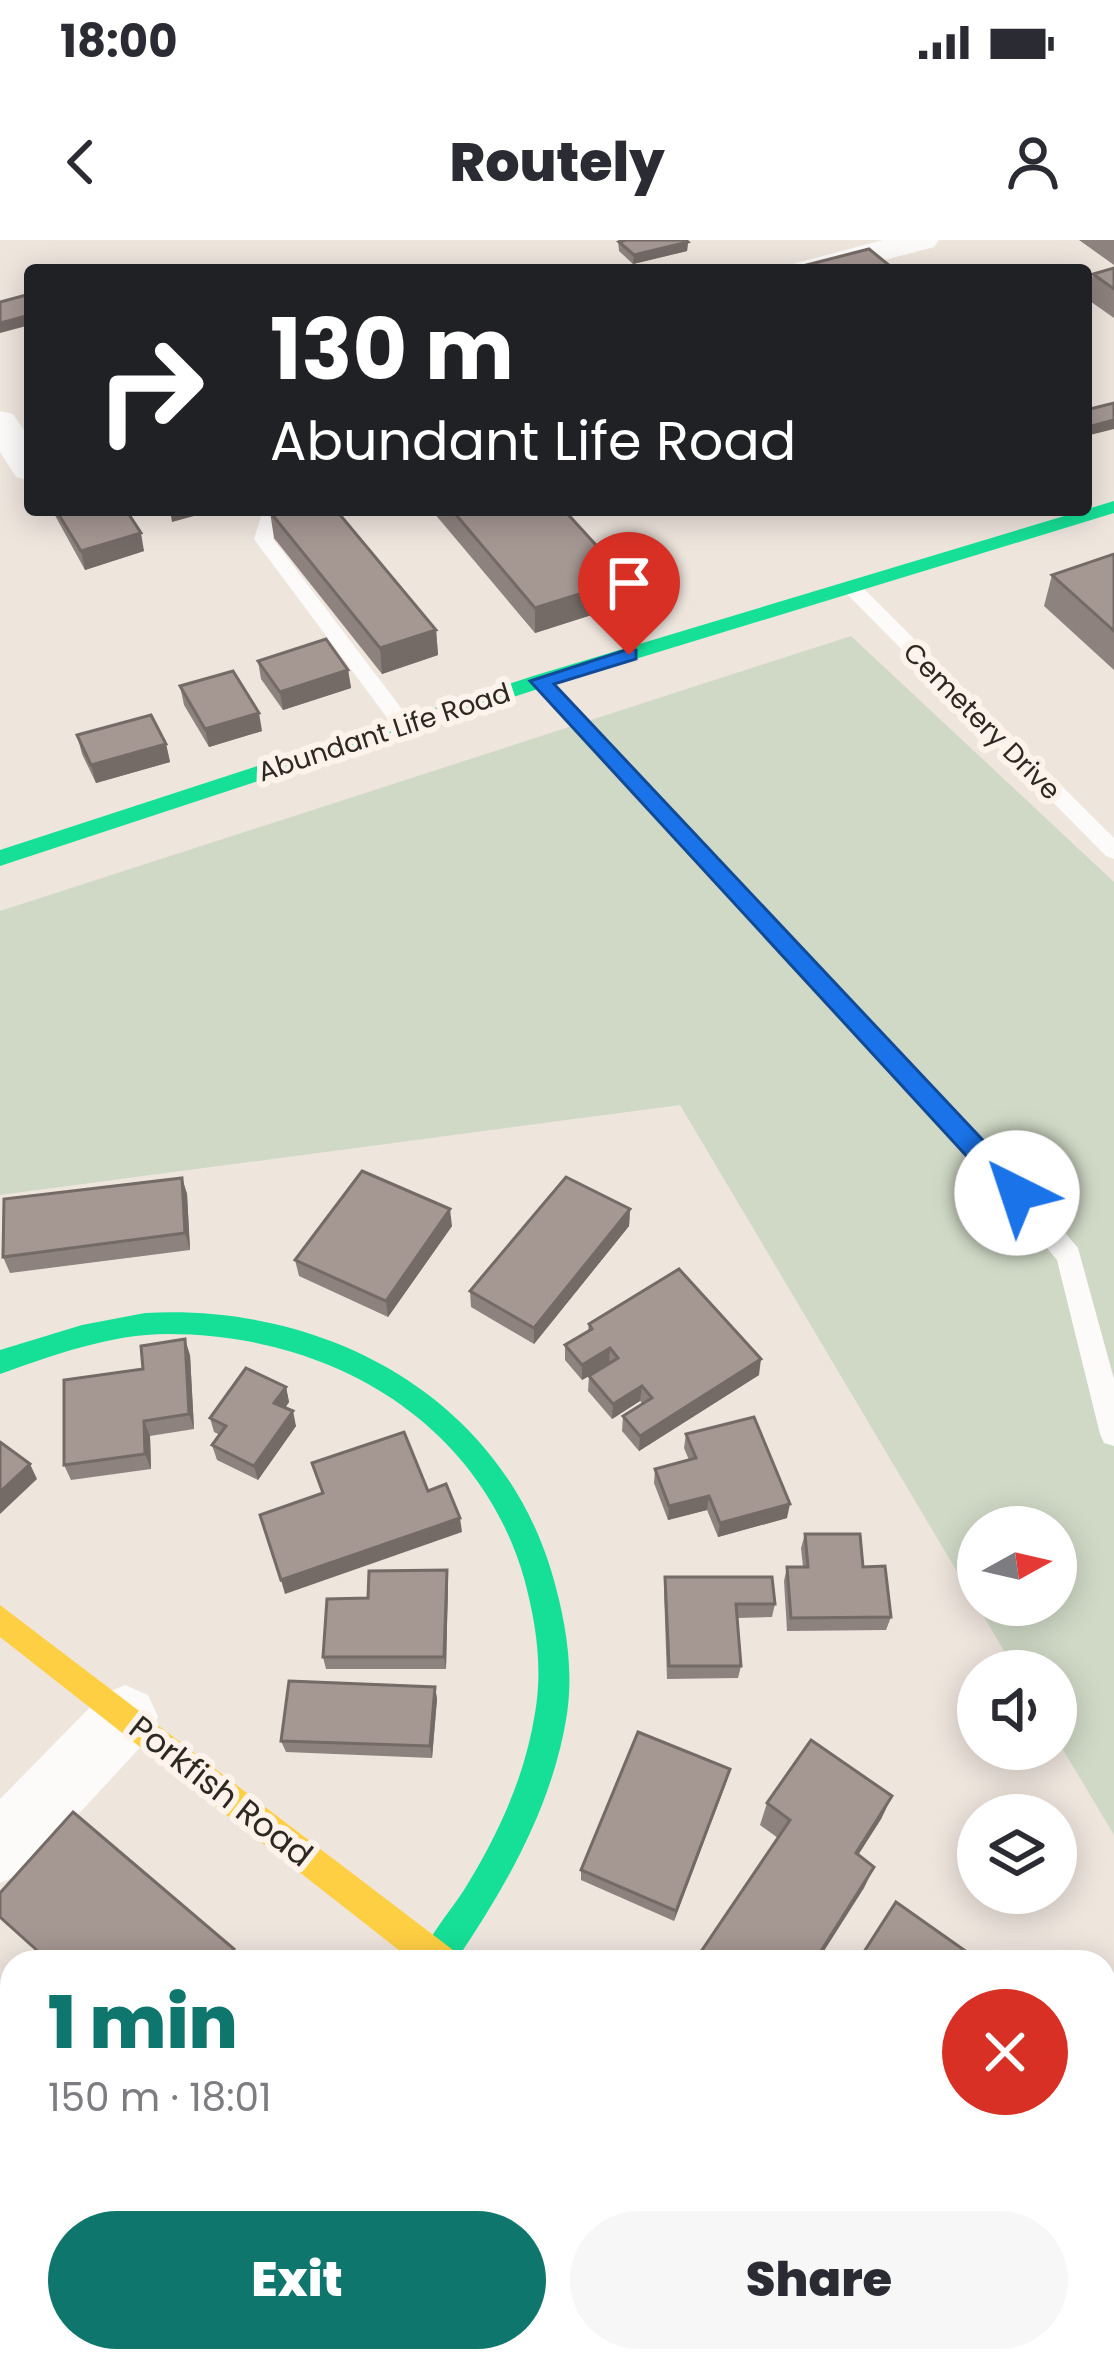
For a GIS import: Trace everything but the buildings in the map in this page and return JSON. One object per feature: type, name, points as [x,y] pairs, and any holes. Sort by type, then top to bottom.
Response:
[{"type":"street","points":[[831,264],[922,240]]},
{"type":"street","points":[[0,422],[24,461]]},
{"type":"street","name":"Abundant Life Road","points":[[0,858],[540,681],[1085,516]]},
{"type":"street","points":[[0,1362],[32,1347],[109,1327],[187,1320],[262,1328],[333,1347],[399,1381],[455,1426],[502,1483],[535,1551],[548,1609],[552,1710],[533,1796],[494,1880],[447,1950]]},
{"type":"street","name":"Porkfish Road","points":[[0,1619],[427,1950]]},
{"type":"street","points":[[0,1849],[125,1717]]},
{"type":"lane","points":[[270,516],[263,539],[404,726]]},
{"type":"lane","name":"Cemetery Drive","points":[[852,588],[926,668],[1114,851]]},
{"type":"lane","points":[[540,681],[990,1162],[1069,1256],[1114,1434]]},
{"type":"green space","points":[[851,636],[1114,882],[1114,1835],[1075,1770],[1077,1650],[1004,1650],[989,1626],[1077,1626],[1077,1506],[957,1506],[957,1572],[680,1105],[0,1195],[0,911]]},
{"type":"traffic: fast","points":[[1092,514],[1114,507]]},
{"type":"traffic: fast","points":[[0,858],[540,681],[1084,516]]},
{"type":"traffic: fast","points":[[0,1362],[82,1336],[145,1324],[225,1326],[281,1335],[385,1377],[430,1408],[470,1447],[503,1493],[528,1545],[550,1628],[553,1692],[544,1748],[522,1812],[492,1873],[443,1950]]},
{"type":"traffic: slow","points":[[0,1619],[426,1950]]},
{"type":"route","points":[[629,655],[540,681],[1017,1193]]}]
